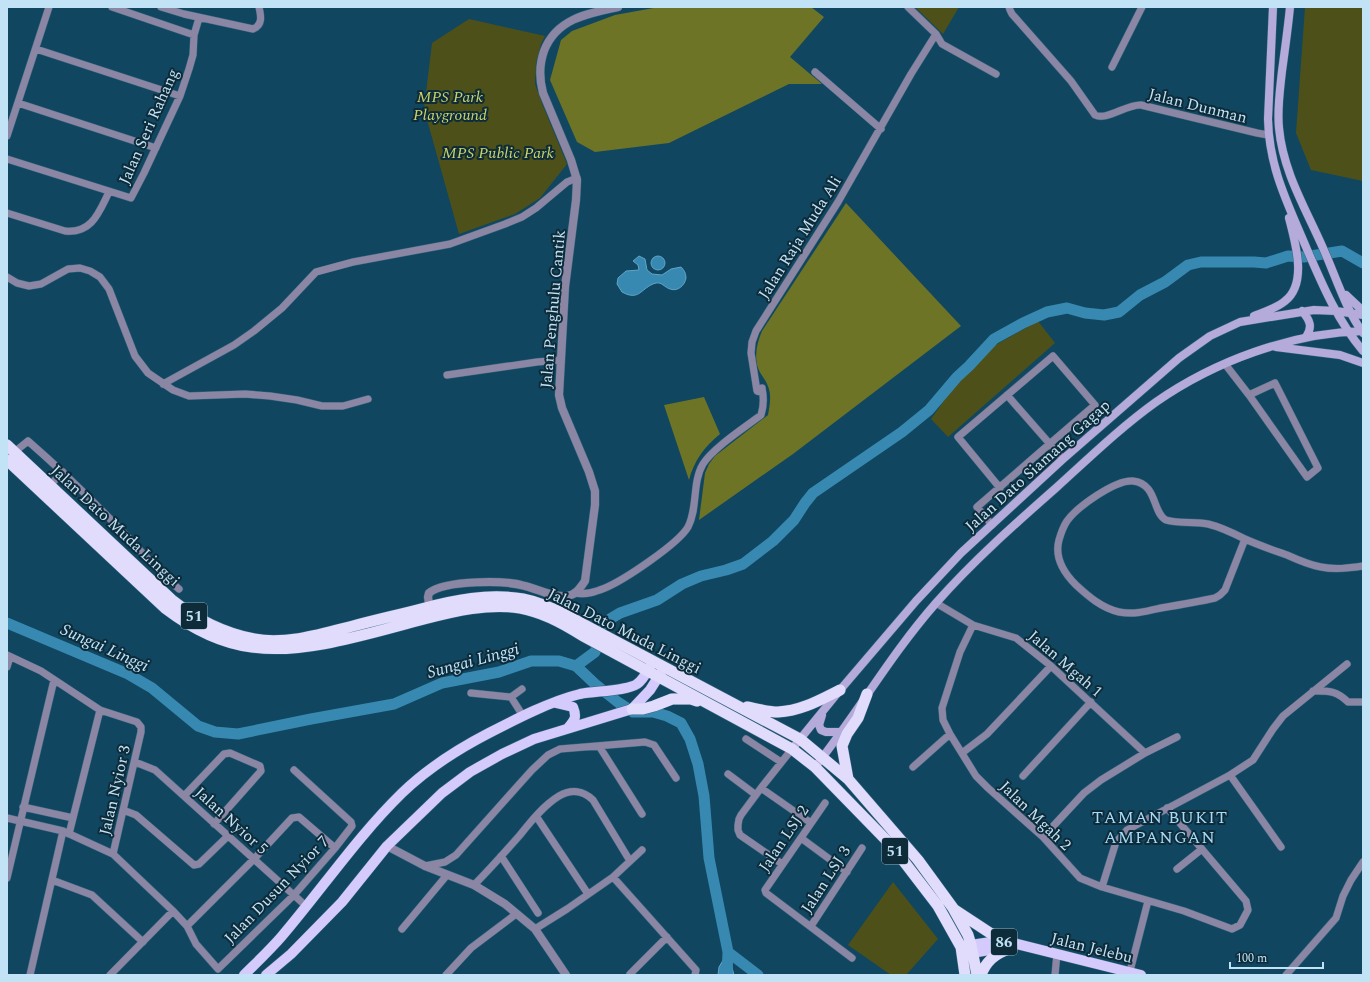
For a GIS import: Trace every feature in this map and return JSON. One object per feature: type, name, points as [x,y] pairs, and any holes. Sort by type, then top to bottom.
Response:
[{"type":"highway","name":"Jalan Dato Muda Linggi","points":[[9,453],[50,485],[172,600],[201,621],[254,639],[270,640],[288,639],[430,612]]},
{"type":"highway","name":"Jalan Dato Muda Linggi","points":[[9,453],[165,608],[196,629],[216,637],[251,647],[269,649],[289,648],[339,640],[430,612],[455,601],[477,598],[506,597],[523,599],[553,608],[585,632],[662,672],[739,706],[800,739],[848,779],[918,860],[953,908],[968,936],[965,975]]},
{"type":"highway","name":"Jalan Dato Muda Linggi","points":[[662,672],[709,704],[792,749],[815,767],[892,846],[938,906],[967,950],[977,975]]},
{"type":"highway","points":[[739,706],[778,712],[811,704],[840,690]]},
{"type":"highway","points":[[848,779],[842,746],[847,734],[858,718],[867,694]]},
{"type":"highway","points":[[632,709],[643,709],[672,699],[691,699],[709,704]]},
{"type":"highway","points":[[953,908],[1011,946],[998,953],[990,960],[983,969],[981,975]]},
{"type":"main road","points":[[1240,322],[1272,309],[1286,301],[1297,283],[1297,252],[1268,135],[1273,7]]},
{"type":"main road","points":[[1290,7],[1280,90],[1279,127],[1286,166],[1341,290],[1358,332],[1363,351]]},
{"type":"main road","points":[[1284,196],[1316,270],[1336,311],[1358,332]]},
{"type":"main road","points":[[1341,290],[1363,311]]},
{"type":"main road","name":"Jalan Dato Siamang Gagap","points":[[792,749],[840,690],[961,553],[1063,459],[1179,358],[1210,336],[1240,322],[1302,311],[1325,310],[1363,315]]},
{"type":"main road","points":[[1302,311],[1309,321],[1309,332],[1306,337]]},
{"type":"main road","name":"Jalan Dato Siamang Gagap","points":[[815,767],[867,694],[936,603],[998,540],[1123,428],[1176,388],[1225,364],[1271,346],[1306,337],[1329,333],[1358,332]]},
{"type":"main road","points":[[1271,346],[1340,355],[1363,364]]},
{"type":"main road","points":[[244,975],[281,937],[364,834],[403,792],[437,764],[470,743],[524,716],[556,703],[581,694],[628,688],[637,684],[650,666]]},
{"type":"main road","points":[[266,975],[291,954],[342,902],[387,846],[442,793],[470,772],[502,754],[534,739],[632,709],[650,690],[662,672]]},
{"type":"main road","points":[[556,703],[573,707],[576,717],[575,721],[568,728]]},
{"type":"main road","points":[[823,711],[819,725],[821,730],[826,732],[840,732]]},
{"type":"main road","name":"Jalan Jelebu","points":[[967,950],[991,942],[1011,946],[1036,948],[1142,975]]},
{"type":"street","points":[[7,136],[9,125],[36,50],[49,7]]},
{"type":"street","points":[[112,7],[194,35]]},
{"type":"street","points":[[161,7],[199,18],[249,29],[258,28],[261,18],[259,7]]},
{"type":"street","points":[[908,7],[936,34],[942,44],[996,74]]},
{"type":"street","name":"Jalan Dunman","points":[[1009,7],[1012,14],[1071,81],[1091,111],[1098,117],[1111,114],[1134,104],[1141,104],[1250,132],[1268,135]]},
{"type":"street","points":[[1112,67],[1142,7]]},
{"type":"street","name":"Jalan Penghulu Cantik","points":[[575,593],[585,581],[596,505],[595,491],[589,472],[562,408],[559,395],[565,287],[576,200],[576,178],[571,160],[543,93],[540,82],[540,65],[547,43],[560,27],[575,19],[612,8]]},
{"type":"street","name":"Jalan Seri Rahang","points":[[109,192],[131,198],[180,96],[193,55],[194,35],[199,18]]},
{"type":"street","name":"Jalan Raja Muda Ali","points":[[575,593],[585,594],[596,591],[619,581],[670,546],[680,537],[688,526],[693,511],[698,477],[702,465],[713,452],[760,415],[763,407],[764,395],[762,388],[761,392],[757,391],[751,353],[752,342],[756,331],[838,202],[911,74],[936,34]]},
{"type":"street","points":[[36,50],[180,96]]},
{"type":"street","points":[[815,72],[881,129]]},
{"type":"street","points":[[18,103],[156,148]]},
{"type":"street","points":[[7,159],[109,192],[94,221],[89,226],[71,232],[7,214]]},
{"type":"street","points":[[163,384],[234,345],[254,331],[282,308],[316,272],[353,262],[450,244],[522,217],[536,208],[567,182],[576,178]]},
{"type":"street","points":[[7,277],[17,283],[29,286],[42,284],[68,269],[80,268],[90,271],[100,277],[109,289],[135,356],[148,373],[172,390],[189,396],[245,394],[264,395],[297,400],[322,406],[343,406],[368,399]]},
{"type":"street","points":[[992,525],[977,507],[1000,488],[1095,405],[1052,356],[958,437],[1000,488]]},
{"type":"street","points":[[447,375],[560,360]]},
{"type":"street","points":[[1225,364],[1249,394],[1307,477],[1318,468],[1275,383],[1249,394]]},
{"type":"street","points":[[1007,395],[1063,459]]},
{"type":"street","points":[[9,453],[28,441],[63,472],[117,525],[164,577],[179,589]]},
{"type":"street","points":[[50,485],[63,472]]},
{"type":"street","points":[[1245,539],[1225,590],[1220,595],[1215,598],[1135,613],[1120,612],[1105,607],[1091,598],[1075,584],[1062,568],[1058,557],[1058,544],[1062,531],[1068,520],[1096,496],[1116,484],[1126,481],[1134,481],[1144,485],[1151,492],[1161,516],[1167,520],[1208,524],[1225,529],[1245,539],[1321,568],[1341,569],[1363,566]]},
{"type":"street","points":[[430,612],[429,593],[436,588],[487,582],[513,583],[566,597],[575,593]]},
{"type":"street","name":"Jalan Mgah 1","points":[[936,603],[973,624],[1016,638],[1050,666],[1145,753]]},
{"type":"street","name":"Jalan Mgah 2","points":[[973,624],[960,652],[942,708],[943,720],[950,734],[980,780],[1043,837],[1063,861],[1080,878],[1102,888],[1184,911],[1232,929],[1240,925],[1248,910],[1246,902],[1202,849]]},
{"type":"street","points":[[7,667],[8,656],[41,671],[100,710],[73,818],[66,832],[52,880],[30,975]]},
{"type":"street","points":[[1102,888],[1116,842],[1127,830],[1230,775],[1253,760],[1283,716],[1347,664]]},
{"type":"street","points":[[962,753],[984,737],[1050,666]]},
{"type":"street","points":[[7,878],[54,680]]},
{"type":"street","points":[[471,693],[511,697],[522,689]]},
{"type":"street","points":[[1313,691],[1327,691],[1336,693],[1341,695],[1348,702],[1363,702]]},
{"type":"street","points":[[511,697],[524,716]]},
{"type":"street","points":[[1023,776],[1090,702]]},
{"type":"street","name":"Jalan Nyior 3","points":[[100,710],[137,722],[141,732],[113,854]]},
{"type":"street","points":[[913,767],[950,734]]},
{"type":"street","points":[[1043,837],[1084,793],[1101,780],[1145,753],[1177,737]]},
{"type":"street","points":[[746,739],[781,762]]},
{"type":"street","points":[[425,866],[445,862],[456,855],[532,770],[548,756],[560,749],[645,742],[654,746],[676,778]]},
{"type":"street","points":[[599,746],[642,814]]},
{"type":"street","points":[[782,864],[740,835],[738,830],[739,819],[792,749]]},
{"type":"street","points":[[184,796],[224,754],[230,753],[258,764],[262,768],[261,771],[214,824]]},
{"type":"street","name":"Jalan Nyior 5","points":[[135,762],[155,770],[306,906]]},
{"type":"street","name":"Jalan Dusun Nyior 7","points":[[187,926],[196,944],[218,970],[294,895],[352,826],[351,822],[294,770]]},
{"type":"street","points":[[728,774],[756,795]]},
{"type":"street","points":[[1230,775],[1280,847]]},
{"type":"street","points":[[761,788],[811,823]]},
{"type":"street","points":[[474,885],[536,816],[560,796],[574,792],[587,794],[593,800],[630,861]]},
{"type":"street","name":"Jalan LSJ 2","points":[[811,926],[768,896],[765,890],[825,803]]},
{"type":"street","points":[[23,807],[73,818]]},
{"type":"street","points":[[1167,808],[1202,849],[1177,869]]},
{"type":"street","points":[[123,810],[136,815],[194,865],[199,864],[228,836]]},
{"type":"street","points":[[7,818],[66,832],[113,854],[187,926],[254,860],[292,818],[299,816],[335,848]]},
{"type":"street","points":[[536,816],[588,894]]},
{"type":"street","points":[[801,838],[847,872]]},
{"type":"street","points":[[387,846],[425,866],[474,885],[505,904],[535,929],[565,975]]},
{"type":"street","name":"Jalan LSJ 3","points":[[811,926],[862,848]]},
{"type":"street","points":[[535,929],[612,877],[642,850]]},
{"type":"street","points":[[501,856],[538,913]]},
{"type":"street","points":[[1286,975],[1336,918],[1343,896],[1351,880],[1363,863]]},
{"type":"street","points":[[402,929],[447,875]]},
{"type":"street","points":[[612,877],[696,970],[694,975]]},
{"type":"street","points":[[52,880],[92,895],[143,942]]},
{"type":"street","points":[[1130,971],[1148,901]]},
{"type":"street","points":[[114,974],[173,911]]},
{"type":"street","points":[[446,975],[470,948],[516,914]]},
{"type":"street","points":[[811,926],[852,958]]},
{"type":"street","points":[[630,974],[667,937]]},
{"type":"street","points":[[1055,975],[1057,953]]},
{"type":"green space","points":[[659,7],[811,7],[824,17],[790,57],[822,84],[789,84],[669,143],[595,152],[577,142],[550,80],[561,40],[572,31],[615,15]]},
{"type":"green space","points":[[915,7],[959,7],[943,34]]},
{"type":"green space","points":[[1305,7],[1363,7],[1363,181],[1311,170],[1296,133]]},
{"type":"green space","name":"MPS Public Park","points":[[469,19],[545,36],[541,44],[536,63],[535,84],[567,164],[540,198],[515,214],[459,234],[424,109],[432,43]]},
{"type":"green space","points":[[846,203],[961,326],[793,454],[699,520],[705,473],[709,464],[715,456],[768,415],[770,392],[759,370],[756,358],[757,345],[762,331]]},
{"type":"green space","points":[[1038,321],[1055,343],[948,437],[931,419],[958,381],[976,366],[994,346]]},
{"type":"green space","points":[[704,397],[720,434],[700,455],[689,480],[664,405]]},
{"type":"green space","points":[[893,882],[938,939],[906,975],[891,975],[848,945]]},
{"type":"water","points":[[639,256],[645,259],[647,270],[652,274],[662,275],[671,269],[681,267],[686,275],[684,283],[676,290],[656,283],[637,295],[628,295],[622,292],[617,284],[618,278],[626,271],[639,270],[638,265],[633,261]]},
{"type":"water","points":[[655,256],[661,256],[665,260],[665,266],[661,270],[655,270],[651,266],[651,260]]},
{"type":"water","points":[[728,952],[734,975],[718,975],[719,967]]},
{"type":"waterway","points":[[576,666],[595,652],[604,627],[610,619],[620,613],[657,600],[682,584],[701,576],[743,564],[773,541],[794,520],[813,493],[902,432],[929,410],[957,377],[994,339],[1023,323],[1047,312],[1067,308],[1085,313],[1104,315],[1119,312],[1140,295],[1165,282],[1188,265],[1201,262],[1266,263],[1288,256],[1304,257],[1342,251],[1363,263]]},
{"type":"waterway","name":"Sungai Linggi","points":[[7,623],[128,674],[152,688],[198,726],[215,732],[238,734],[394,704],[442,683],[499,672],[531,661],[559,661],[576,666],[595,684],[633,712],[653,712],[667,716],[681,723],[690,739],[698,764],[704,796],[709,858],[728,952],[727,975]]},
{"type":"waterway","points":[[728,952],[758,975]]},
{"type":"district","name":"TAMAN BUKIT AMPANGAN","points":[[1160,827]]},
{"type":"park label","name":"MPS Park Playground","points":[[450,105]]}]
